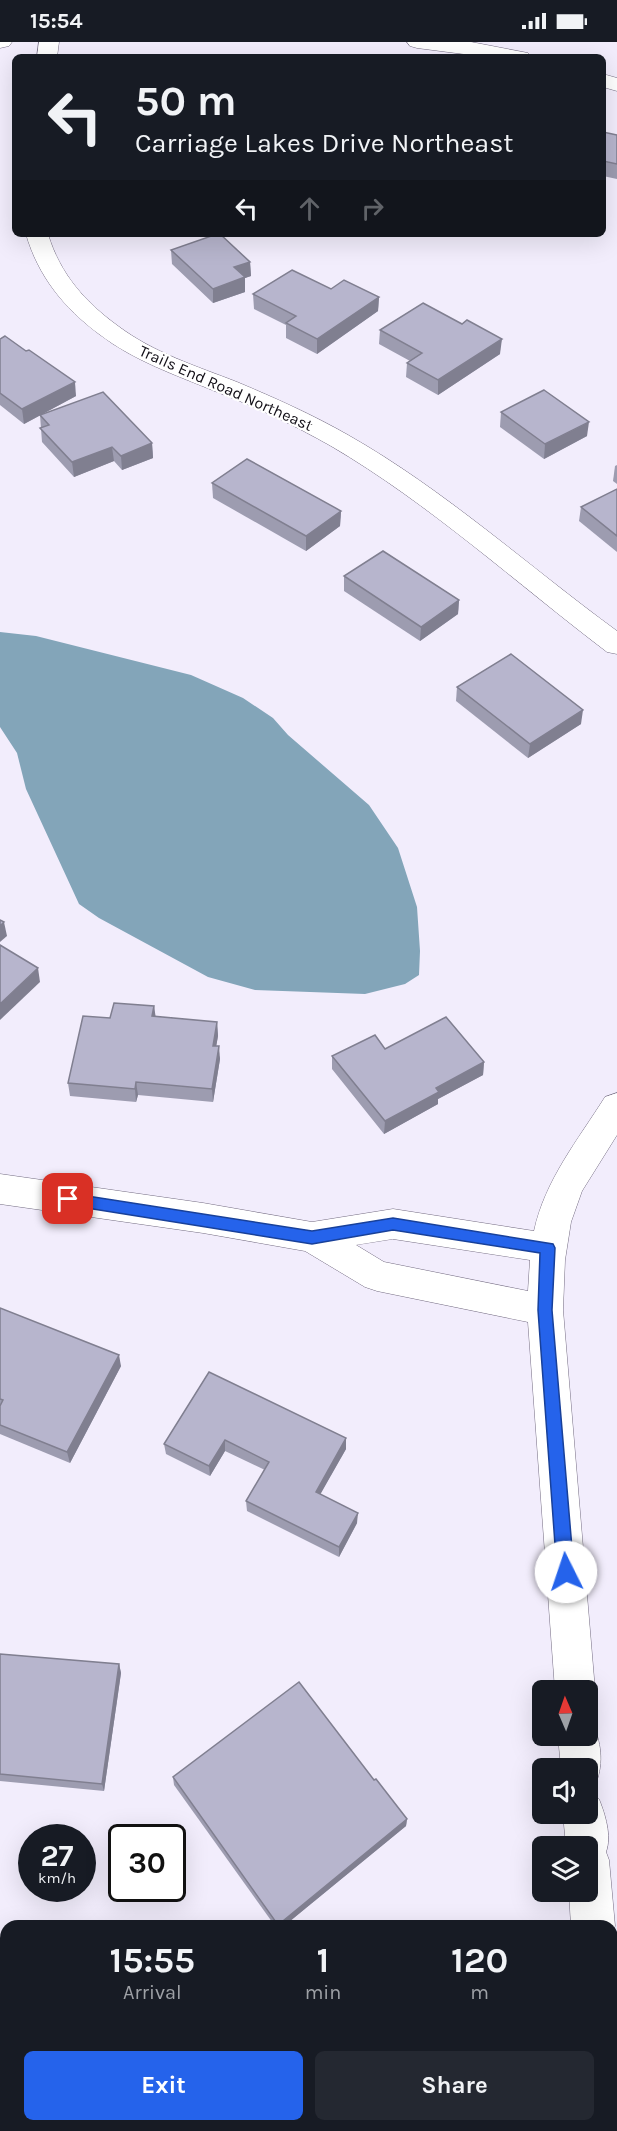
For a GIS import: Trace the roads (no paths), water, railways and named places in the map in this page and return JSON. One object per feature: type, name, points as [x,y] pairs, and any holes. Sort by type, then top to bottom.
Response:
[{"type":"street","points":[[417,42],[454,45],[504,54]]},
{"type":"street","name":"Trails End Road Northeast","points":[[39,237],[45,261],[59,286],[79,307],[110,332],[183,370],[286,412],[342,442],[410,488],[617,645]]},
{"type":"street","points":[[574,1680],[545,1310],[548,1248],[557,1209],[565,1192],[617,1107]]},
{"type":"street","points":[[0,1189],[203,1218],[312,1237],[393,1224],[548,1248]]},
{"type":"street","points":[[312,1237],[377,1276],[545,1310]]},
{"type":"street","points":[[591,1902],[593,1920]]},
{"type":"water","points":[[0,632],[36,636],[191,675],[243,698],[273,718],[288,735],[369,805],[398,848],[417,907],[419,975],[405,984],[365,994],[255,990],[208,977],[99,918],[79,904],[26,789],[17,753],[0,727]]}]
